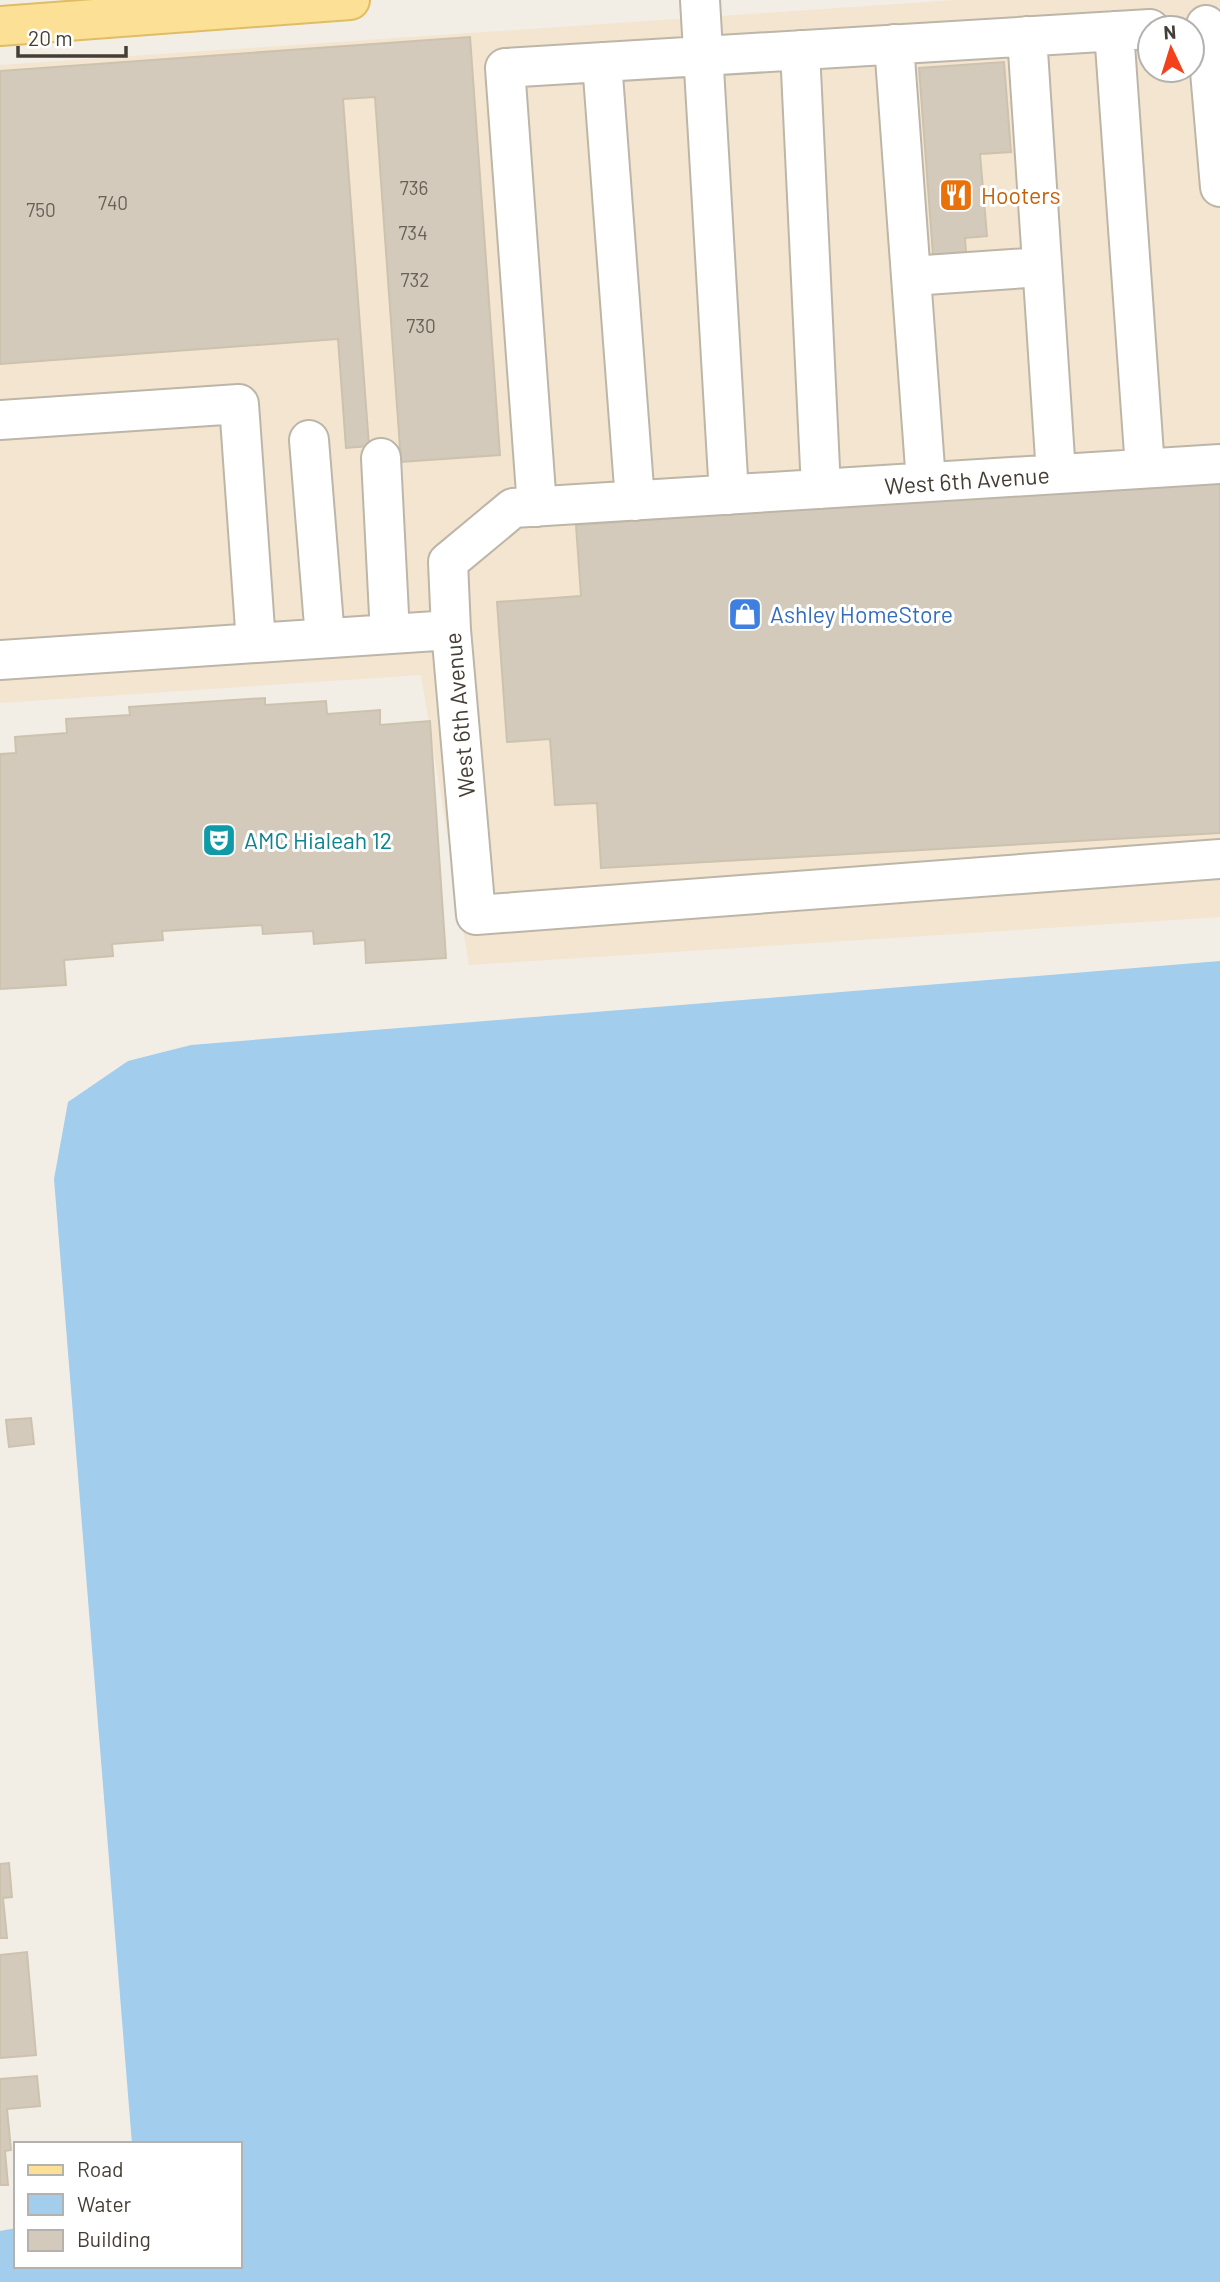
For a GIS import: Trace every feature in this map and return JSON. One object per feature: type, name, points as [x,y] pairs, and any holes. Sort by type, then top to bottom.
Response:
[{"type":"main road","points":[[0,26],[351,0]]},
{"type":"street","points":[[700,0],[729,495]]},
{"type":"street","points":[[1213,25],[1220,187]]},
{"type":"street","points":[[537,507],[505,68],[1132,30],[1145,468]]},
{"type":"street","points":[[1027,36],[1056,474]]},
{"type":"street","points":[[894,44],[926,482]]},
{"type":"street","points":[[800,50],[821,489]]},
{"type":"street","points":[[602,62],[635,500]]},
{"type":"street","points":[[911,276],[1042,267]]},
{"type":"street","points":[[0,420],[239,404],[256,643]]},
{"type":"street","points":[[309,440],[325,638]]},
{"type":"street","points":[[382,458],[390,634]]},
{"type":"street","name":"West 6th Avenue","points":[[1220,464],[513,508],[448,562],[451,630],[476,915],[1220,859]]},
{"type":"street","points":[[0,660],[451,630]]},
{"type":"shaded area","points":[[955,0],[1220,0],[1220,917],[469,965],[421,675],[0,703],[0,65]]},
{"type":"water","points":[[1220,961],[1220,2282],[0,2282],[0,2231],[14,2228],[14,2268],[242,2268],[242,2142],[132,2142],[54,1179],[68,1102],[128,1061],[191,1045]]},
{"type":"building","points":[[470,37],[500,455],[401,462],[375,97],[343,99],[369,446],[346,448],[338,339],[0,364],[0,71]]},
{"type":"building","name":"Hooters","points":[[1004,62],[1011,152],[980,154],[987,236],[965,238],[966,252],[933,255],[919,68]]},
{"type":"building","points":[[1220,480],[1220,833],[601,868],[597,803],[555,805],[550,739],[507,742],[497,602],[581,596],[576,525]]},
{"type":"building","name":"AMC Hialeah 12","points":[[265,698],[265,705],[326,701],[327,714],[380,710],[380,725],[430,721],[446,958],[366,963],[365,940],[314,944],[313,931],[263,934],[262,925],[162,931],[163,940],[112,944],[113,956],[64,960],[66,985],[0,989],[0,754],[16,753],[15,737],[67,733],[66,719],[130,715],[129,707]]},
{"type":"building","points":[[31,1418],[34,1444],[9,1447],[6,1420]]},
{"type":"building","points":[[9,1863],[12,1897],[3,1898],[7,1938],[0,1938],[0,1864]]},
{"type":"building","points":[[27,1952],[36,2055],[0,2058],[0,1955]]},
{"type":"building","points":[[37,2076],[40,2106],[7,2109],[11,2150],[5,2151],[8,2185],[0,2185],[0,2079]]},
{"type":"place","name":"Hooters","points":[[956,195]]},
{"type":"place","name":"Ashley HomeStore","points":[[745,614]]},
{"type":"place","name":"AMC Hialeah 12","points":[[219,840]]}]
